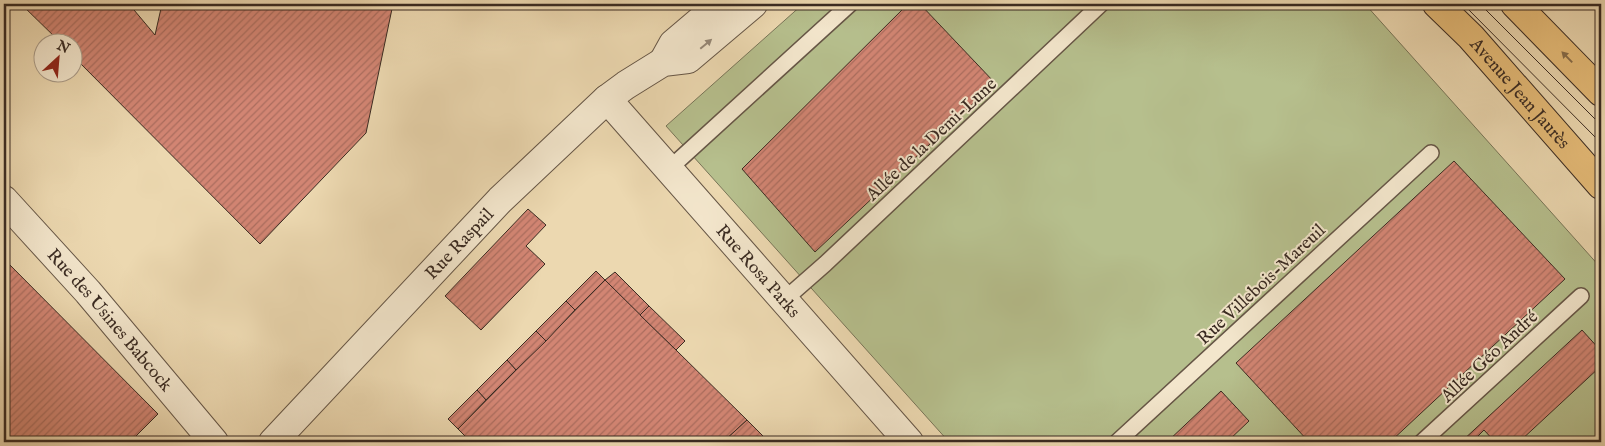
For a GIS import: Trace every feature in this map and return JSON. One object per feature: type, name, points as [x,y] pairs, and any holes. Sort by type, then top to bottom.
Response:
[{"type":"main road","name":"Avenue Jean Jaurès","points":[[1437,4],[1471,38],[1601,185]]},
{"type":"main road","points":[[1515,4],[1601,92]]},
{"type":"street","points":[[663,62],[673,44],[720,4]]},
{"type":"street","points":[[663,62],[688,59],[753,4]]},
{"type":"street","name":"Rue Raspail","points":[[272,442],[500,200],[607,99],[626,84],[663,62]]},
{"type":"street","name":"Rue Rosa Parks","points":[[607,99],[909,442]]},
{"type":"street","name":"Rue des Usines Babcock","points":[[4,200],[88,292],[214,442]]},
{"type":"lane","points":[[669,169],[850,4]]},
{"type":"lane","name":"Allée de la Demi-Lune","points":[[784,300],[833,257],[1102,4]]},
{"type":"lane","name":"Rue Villebois-Mareuil","points":[[1117,442],[1431,153]]},
{"type":"lane","name":"Allée Géo André","points":[[1422,442],[1581,296]]},
{"type":"green space","points":[[803,4],[1365,4],[1601,268],[1601,442],[949,442],[666,126]]},
{"type":"building","points":[[21,4],[129,4],[155,35],[162,4],[393,4],[366,133],[260,244],[82,65],[82,32],[50,32]]},
{"type":"building","points":[[908,4],[920,4],[995,83],[815,252],[742,169]]},
{"type":"building","points":[[1454,161],[1565,279],[1390,442],[1309,442],[1236,363]]},
{"type":"building","points":[[528,209],[546,225],[526,246],[545,264],[481,330],[445,296]]},
{"type":"building","points":[[4,259],[158,414],[130,442],[4,442]]},
{"type":"building","points":[[596,271],[605,280],[575,310],[566,301]]},
{"type":"building","points":[[615,272],[649,306],[640,315],[605,280]]},
{"type":"building","points":[[605,280],[747,420],[723,442],[471,442],[458,429]]},
{"type":"building","points":[[566,301],[575,310],[546,341],[536,331]]},
{"type":"building","points":[[649,306],[685,341],[676,350],[640,315]]},
{"type":"building","points":[[1582,330],[1601,351],[1601,366],[1519,442],[1495,442],[1484,430],[1477,437],[1481,442],[1461,442]]},
{"type":"building","points":[[536,331],[546,341],[516,370],[507,360]]},
{"type":"building","points":[[507,360],[516,370],[486,400],[477,390]]},
{"type":"building","points":[[477,390],[486,400],[458,429],[448,419]]},
{"type":"building","points":[[1221,391],[1249,421],[1227,442],[1167,442]]},
{"type":"building","points":[[747,420],[769,442],[723,442]]},
{"type":"tram line","points":[[1463,4],[1601,143]]},
{"type":"tram line","points":[[1480,4],[1601,125]]}]
